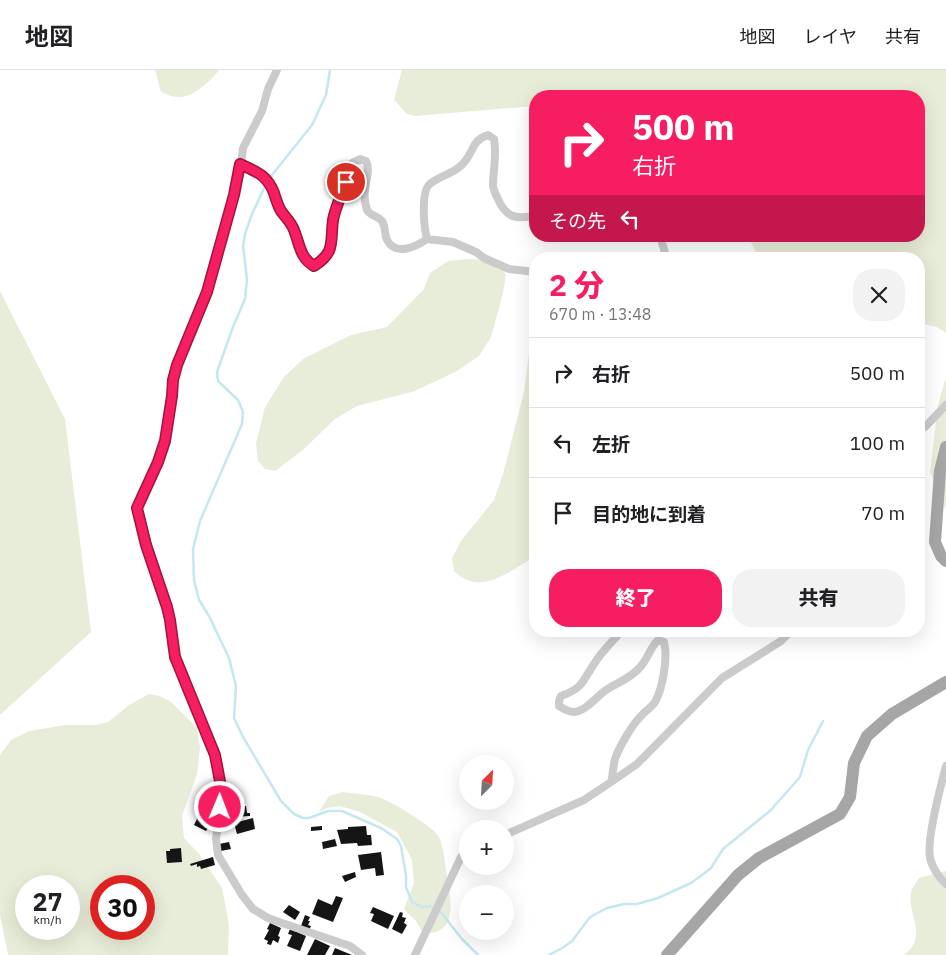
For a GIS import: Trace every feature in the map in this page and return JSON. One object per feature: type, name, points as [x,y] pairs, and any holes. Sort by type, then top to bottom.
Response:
[{"type":"main road","points":[[946,447],[940,471],[935,542],[941,556],[946,561]]},
{"type":"main road","points":[[667,955],[745,869],[759,858],[840,814],[850,797],[854,762],[868,736],[892,714],[946,682]]},
{"type":"street","points":[[277,70],[268,89],[262,111],[243,148],[234,195],[207,292],[177,365],[173,380],[165,441],[158,462],[137,508],[146,545],[168,612],[175,657],[215,755],[222,792],[216,838],[218,855],[253,909],[268,918],[350,946],[362,955]]},
{"type":"street","points":[[427,239],[424,202],[425,192],[429,184],[457,170],[467,160],[472,148],[480,137],[488,135],[494,139],[495,147],[493,189],[502,208],[508,214],[521,219],[529,217]]},
{"type":"street","points":[[240,164],[262,174],[271,187],[281,211],[288,218],[294,229],[301,253],[306,261],[314,266],[325,259],[333,242],[333,219],[352,163],[360,159],[366,161],[368,166],[364,191],[367,212],[382,220],[387,239],[392,245],[402,250],[417,246],[427,239],[453,242],[509,269],[529,271]]},
{"type":"street","points":[[925,426],[946,405]]},
{"type":"street","points":[[611,782],[615,759],[627,737],[640,716],[655,703],[665,666],[666,649],[664,642],[658,640],[652,646],[642,666],[632,675],[606,690],[588,706],[575,712],[565,710],[559,706],[559,701],[561,696],[575,691],[586,678],[593,664],[616,637]]},
{"type":"street","points":[[514,831],[584,800],[637,764],[722,678],[785,637]]},
{"type":"street","points":[[946,766],[939,791],[930,845],[930,858],[938,876],[946,884]]},
{"type":"street","points":[[415,955],[459,861]]},
{"type":"green space","points":[[155,70],[219,70],[206,84],[194,92],[177,97],[161,92]]},
{"type":"green space","points":[[402,70],[946,70],[946,333],[937,327],[925,324],[925,252],[756,252],[751,242],[925,242],[925,90],[529,90],[529,106],[415,116],[407,114],[394,100]]},
{"type":"green space","points":[[486,260],[501,266],[506,275],[491,337],[479,356],[457,371],[415,391],[357,406],[335,419],[304,449],[275,471],[265,469],[258,461],[256,443],[265,407],[284,377],[303,359],[351,335],[387,327],[424,289],[430,273],[448,261]]},
{"type":"green space","points":[[0,291],[65,419],[91,632],[0,715]]},
{"type":"green space","points":[[529,354],[529,560],[501,577],[482,582],[472,582],[454,571],[452,558],[461,541],[494,500],[503,474],[524,392]]},
{"type":"green space","points":[[946,377],[946,510],[930,472],[938,405]]},
{"type":"green space","points":[[149,694],[160,696],[171,702],[197,728],[200,748],[197,774],[182,816],[184,838],[199,854],[222,888],[229,925],[228,955],[8,955],[0,915],[0,755],[11,740],[29,731],[65,725],[96,725],[108,722],[129,705]]},
{"type":"green space","points":[[343,792],[370,795],[384,799],[420,821],[439,837],[444,854],[450,902],[448,921],[443,928],[435,932],[423,933],[416,921],[404,909],[414,883],[412,860],[397,832],[360,812],[340,806],[327,808],[319,812],[329,796]]},
{"type":"green space","points":[[946,871],[946,955],[904,955],[915,941],[916,933],[911,901],[912,889],[919,878]]},
{"type":"building","points":[[246,806],[247,813],[250,813],[250,816],[233,817],[233,819],[229,820],[228,807]]},
{"type":"building","points":[[203,813],[215,819],[210,829],[208,828],[206,831],[194,825],[199,815],[202,816]]},
{"type":"building","points":[[253,818],[255,829],[237,834],[234,823]]},
{"type":"building","points":[[322,826],[322,830],[311,831],[311,827]]},
{"type":"building","points":[[366,826],[367,835],[371,835],[372,845],[358,846],[357,843],[341,844],[337,830]]},
{"type":"building","points":[[335,839],[337,846],[323,849],[322,842]]},
{"type":"building","points":[[229,842],[231,849],[221,851],[219,844]]},
{"type":"building","points":[[181,848],[182,862],[167,863],[166,851]]},
{"type":"building","points":[[381,852],[384,875],[376,876],[375,868],[361,870],[358,855]]},
{"type":"building","points":[[213,857],[215,865],[201,869],[200,866],[197,867],[197,864],[191,866],[190,864]]},
{"type":"building","points":[[355,872],[356,877],[345,882],[342,876]]},
{"type":"building","points":[[336,896],[343,898],[333,922],[312,914],[318,899],[332,905]]},
{"type":"building","points":[[289,905],[300,912],[295,920],[283,912]]},
{"type":"building","points":[[373,907],[394,916],[388,929],[371,921],[374,914],[370,913]]},
{"type":"building","points":[[400,912],[403,913],[402,917],[406,918],[404,923],[407,925],[402,934],[392,929]]},
{"type":"building","points":[[305,915],[310,917],[308,925],[311,926],[309,930],[301,926]]},
{"type":"building","points":[[270,923],[281,928],[278,943],[273,940],[271,945],[267,944],[268,941],[264,939],[269,930],[267,929]]},
{"type":"building","points":[[290,929],[306,936],[300,951],[287,946],[292,935],[288,934]]},
{"type":"building","points":[[315,939],[330,946],[325,955],[307,955]]},
{"type":"building","points":[[335,948],[352,955],[332,955]]},
{"type":"waterway","points":[[330,70],[326,95],[312,125],[268,180],[245,234],[243,246],[247,279],[245,299],[217,372],[218,381],[238,400],[243,412],[242,424],[200,521],[193,549],[194,580],[199,600],[209,616],[229,658],[236,686],[234,718],[243,737],[281,801],[294,814],[303,818],[309,818],[328,811],[342,811],[381,828],[397,839],[401,846],[406,887],[412,902],[422,907],[431,906],[439,910],[462,939],[478,955]]},
{"type":"waterway","points":[[549,955],[572,941],[590,917],[607,908],[624,904],[637,904],[658,898],[691,883],[711,868],[723,849],[771,810],[800,777],[808,750],[823,721]]},
{"type":"route","points":[[220,807],[222,792],[215,755],[175,657],[164,594],[146,545],[137,508],[158,462],[165,441],[173,380],[177,365],[207,292],[240,174],[240,164],[262,174],[271,187],[281,211],[288,218],[294,229],[301,253],[306,261],[314,266],[325,259],[333,242],[333,219],[346,182]]}]
